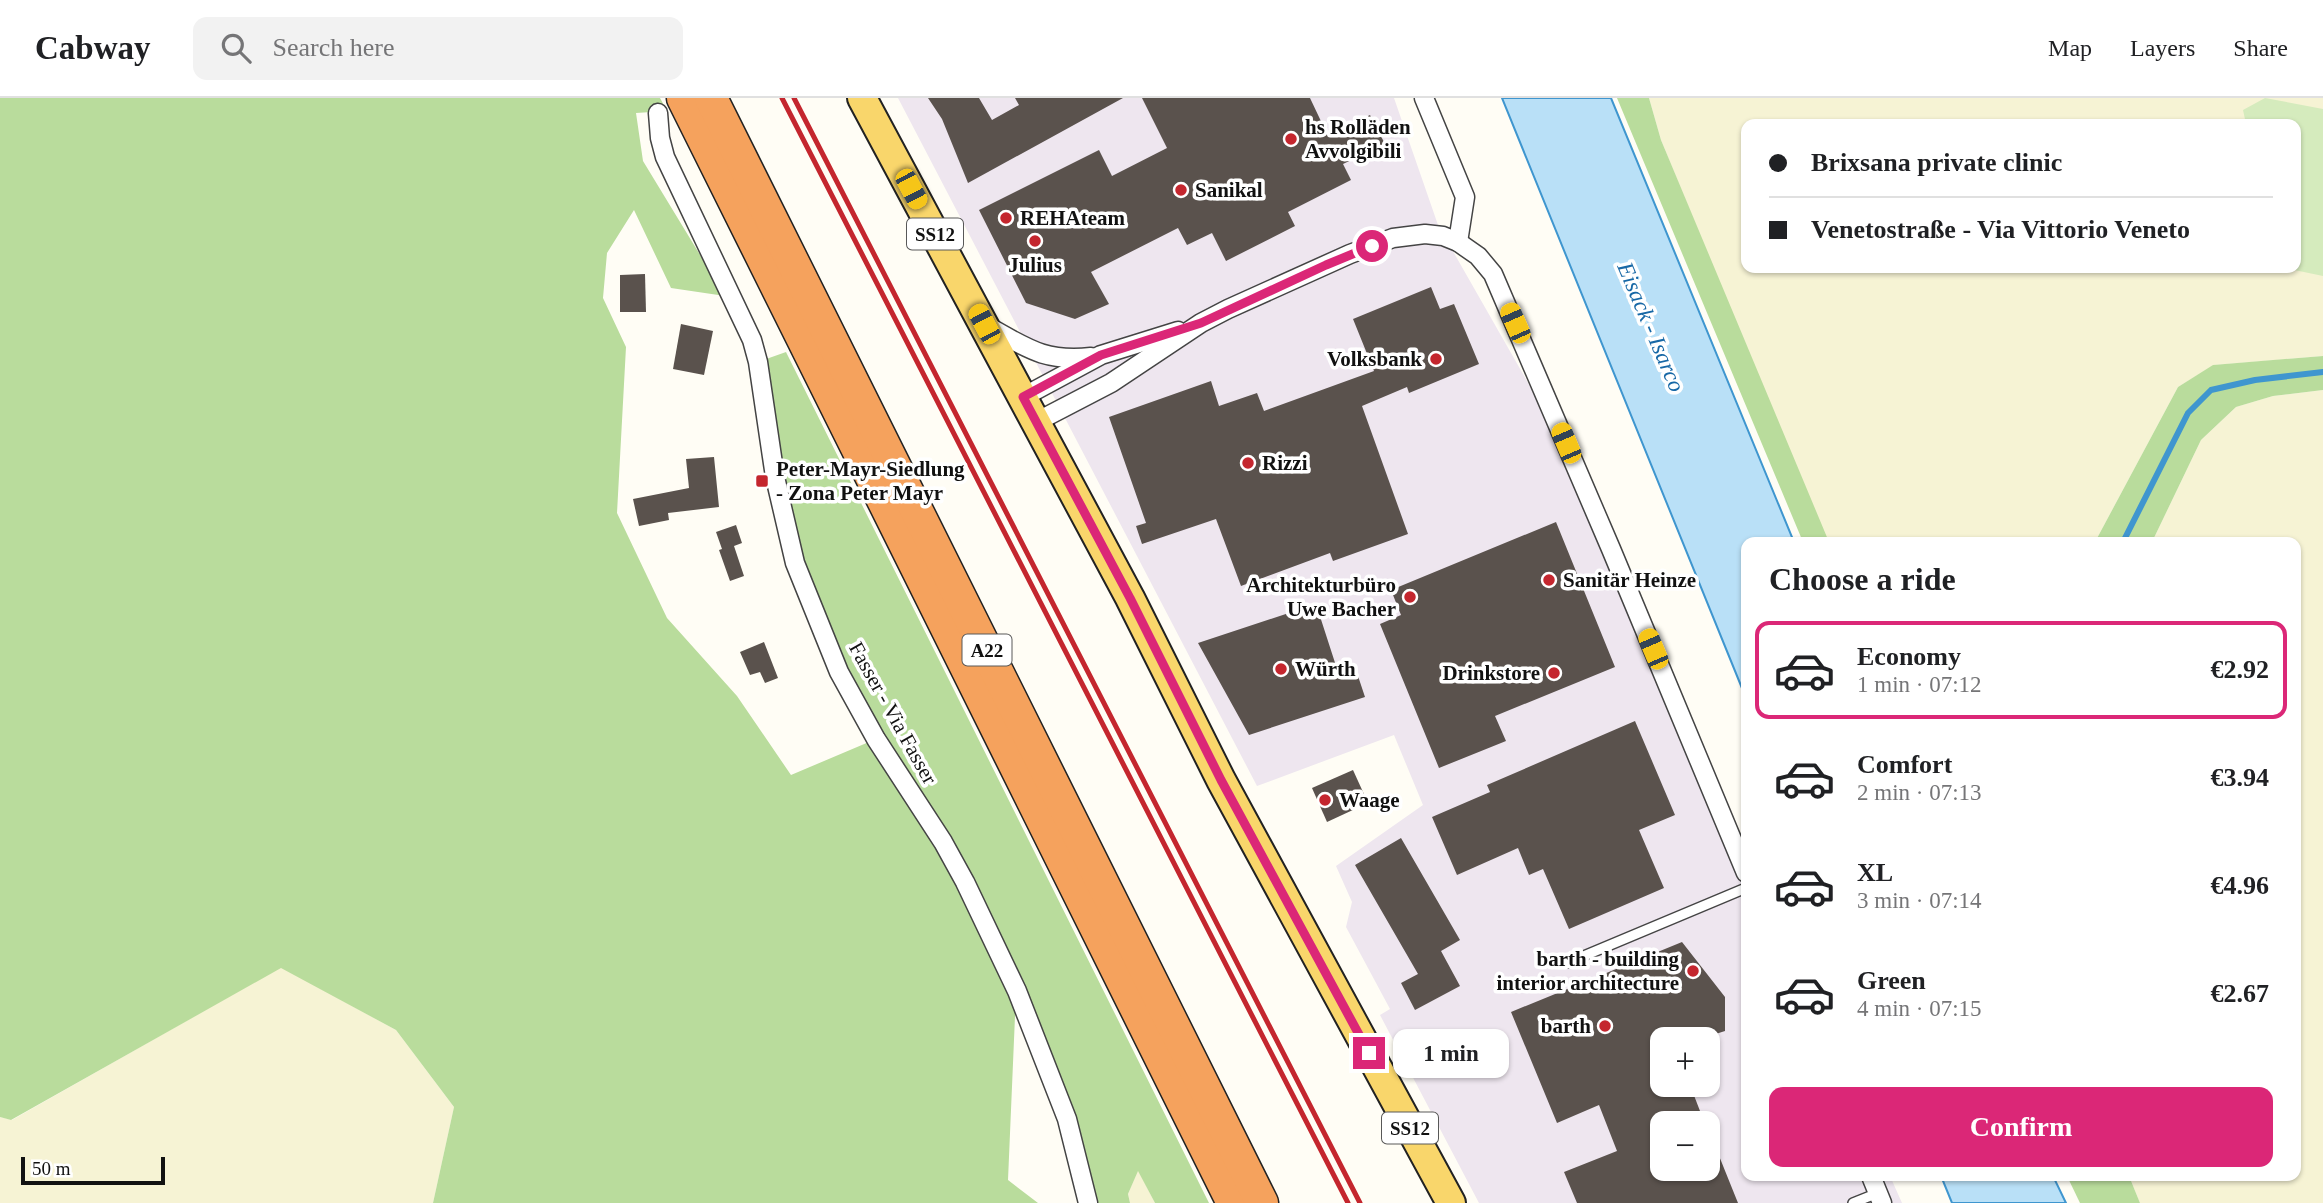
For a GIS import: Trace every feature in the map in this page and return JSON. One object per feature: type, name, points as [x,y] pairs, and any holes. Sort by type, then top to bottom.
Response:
[{"type":"highway","name":"A22","points":[[711,98],[1262,1203]]},
{"type":"highway","name":"A22","points":[[671,106],[1233,1203]]},
{"type":"main road","name":"SS12","points":[[862,98],[1130,598],[1221,780],[1451,1203]]},
{"type":"street","points":[[1424,98],[1465,197],[1458,243]]},
{"type":"street","name":"Fasser - Via Fasser","points":[[671,106],[660,138],[665,157],[752,340],[758,362],[775,477],[795,562],[839,672],[876,739],[954,862],[1017,991],[1067,1119],[1088,1203]]},
{"type":"street","points":[[984,324],[1039,355],[1066,360],[1101,355],[1201,323],[1350,254],[1393,238],[1425,234],[1443,236],[1478,256],[1493,274],[1741,861]]},
{"type":"street","points":[[1036,422],[1111,383],[1201,323]]},
{"type":"street","points":[[1023,397],[1101,355]]},
{"type":"lane","points":[[1567,963],[1741,890]]},
{"type":"lane","points":[[1853,1203],[1877,1191]]},
{"type":"shaded area","points":[[898,98],[1394,98],[1438,225],[1576,467],[1741,841],[1741,1181],[1892,1181],[1902,1203],[1479,1203],[1380,1015],[1390,1009],[1346,927],[1352,902],[1336,866],[1423,805],[1394,735],[1257,786]]},
{"type":"shaded area","points":[[1649,98],[2323,98],[2323,356],[2214,365],[2178,387],[2098,537],[1824,537],[1661,140]]},
{"type":"shaded area","points":[[2323,390],[2323,1203],[2140,1203],[2131,1181],[2301,1181],[2301,537],[2154,537],[2201,440],[2236,407],[2273,396]]},
{"type":"shaded area","points":[[281,967],[396,1030],[454,1107],[433,1203],[0,1203],[0,1117],[12,1120]]},
{"type":"shaded area","points":[[1138,1170],[1155,1203],[1130,1203],[1128,1194]]},
{"type":"green space","points":[[0,98],[660,98],[667,111],[636,113],[643,161],[725,296],[671,288],[634,210],[607,253],[603,298],[626,347],[617,513],[667,618],[737,696],[791,775],[876,739],[795,563],[758,362],[786,352],[1209,1203],[1155,1203],[1138,1171],[1128,1194],[1130,1203],[1089,1203],[1016,993],[1008,1180],[1038,1203],[433,1203],[454,1107],[396,1030],[281,968],[11,1120],[0,1117]]},
{"type":"green space","points":[[1617,98],[1649,98],[1661,140],[1827,537],[1801,537]]},
{"type":"green space","points":[[2265,98],[2323,109],[2323,276],[2301,271],[2301,119],[2245,119],[2243,110]]},
{"type":"green space","points":[[2323,356],[2323,390],[2273,396],[2236,407],[2201,440],[2154,537],[2098,537],[2178,387],[2213,365]]},
{"type":"green space","points":[[2069,1181],[2131,1181],[2140,1203],[2080,1203]]},
{"type":"water","name":"Eisack - Isarco","points":[[1502,98],[1611,98],[1792,537],[1741,537],[1741,686]]},
{"type":"water","points":[[1943,1181],[2055,1181],[2066,1203],[1952,1203]]},
{"type":"building","points":[[928,98],[979,98],[992,120],[1019,105],[1015,98],[1123,98],[968,183],[942,119]]},
{"type":"building","points":[[1142,98],[1310,98],[1328,136],[1370,115],[1385,144],[1343,164],[1351,180],[1288,212],[1295,226],[1226,261],[1212,233],[1187,245],[1178,228],[1091,272],[1109,304],[1075,319],[1026,303],[979,210],[1099,150],[1112,176],[1167,148]]},
{"type":"building","points":[[645,274],[646,312],[620,312],[620,275]]},
{"type":"building","points":[[1431,287],[1440,309],[1454,304],[1479,364],[1409,393],[1407,387],[1362,406],[1408,534],[1333,561],[1330,553],[1241,586],[1216,519],[1142,544],[1136,526],[1146,523],[1109,417],[1211,381],[1219,406],[1257,393],[1264,411],[1374,371],[1353,319]]},
{"type":"building","points":[[681,324],[713,331],[704,375],[673,369]]},
{"type":"building","points":[[714,457],[719,507],[668,513],[669,520],[639,526],[633,499],[689,488],[686,459]]},
{"type":"building","points":[[1556,522],[1615,667],[1495,716],[1506,741],[1439,768],[1380,624],[1401,615],[1391,590]]},
{"type":"building","points":[[736,525],[742,543],[734,546],[744,576],[730,581],[716,532]]},
{"type":"building","points":[[1316,604],[1338,672],[1355,667],[1365,697],[1249,735],[1198,643]]},
{"type":"building","points":[[764,642],[778,678],[765,683],[760,672],[750,675],[740,652]]},
{"type":"building","points":[[1635,721],[1675,815],[1639,830],[1664,888],[1569,929],[1543,869],[1529,875],[1518,848],[1457,875],[1432,817],[1490,792],[1487,785]]},
{"type":"building","points":[[1353,770],[1368,803],[1327,822],[1312,788]]},
{"type":"building","points":[[1401,838],[1460,940],[1441,951],[1460,986],[1415,1010],[1401,983],[1418,974],[1355,865]]},
{"type":"building","name":"barth","points":[[1682,942],[1725,997],[1725,1031],[1720,1033],[1720,1027],[1650,1027],[1650,1097],[1695,1097],[1700,1111],[1650,1111],[1650,1181],[1720,1181],[1720,1158],[1738,1203],[1577,1203],[1564,1172],[1617,1151],[1599,1105],[1557,1123],[1511,1012]]},
{"type":"waterway","points":[[2126,537],[2188,413],[2211,390],[2255,380],[2323,372]]},
{"type":"railway","points":[[782,98],[1348,1203]]},
{"type":"railway","points":[[794,98],[1360,1203]]},
{"type":"place","name":"hs Rolläden Avvolgibili","points":[[1291,139]]},
{"type":"place","name":"Sanikal","points":[[1181,190]]},
{"type":"place","name":"REHAteam","points":[[1006,218]]},
{"type":"place","name":"Julius","points":[[1035,241]]},
{"type":"place","name":"Volksbank","points":[[1436,359]]},
{"type":"place","name":"Rizzi","points":[[1248,463]]},
{"type":"place","name":"Peter-Mayr-Siedlung - Zona Peter Mayr","points":[[762,481]]},
{"type":"place","name":"Sanitär Heinze","points":[[1549,580]]},
{"type":"place","name":"Architekturbüro Uwe Bacher","points":[[1410,597]]},
{"type":"place","name":"Würth","points":[[1281,669]]},
{"type":"place","name":"Drinkstore","points":[[1554,673]]},
{"type":"place","name":"Waage","points":[[1325,800]]},
{"type":"place","name":"barth - building interior architecture","points":[[1693,971]]},
{"type":"place","name":"barth","points":[[1605,1026]]},
{"type":"route","points":[[1369,1053],[1221,780],[1130,598],[1023,397],[1101,355],[1201,323],[1372,246]]}]
